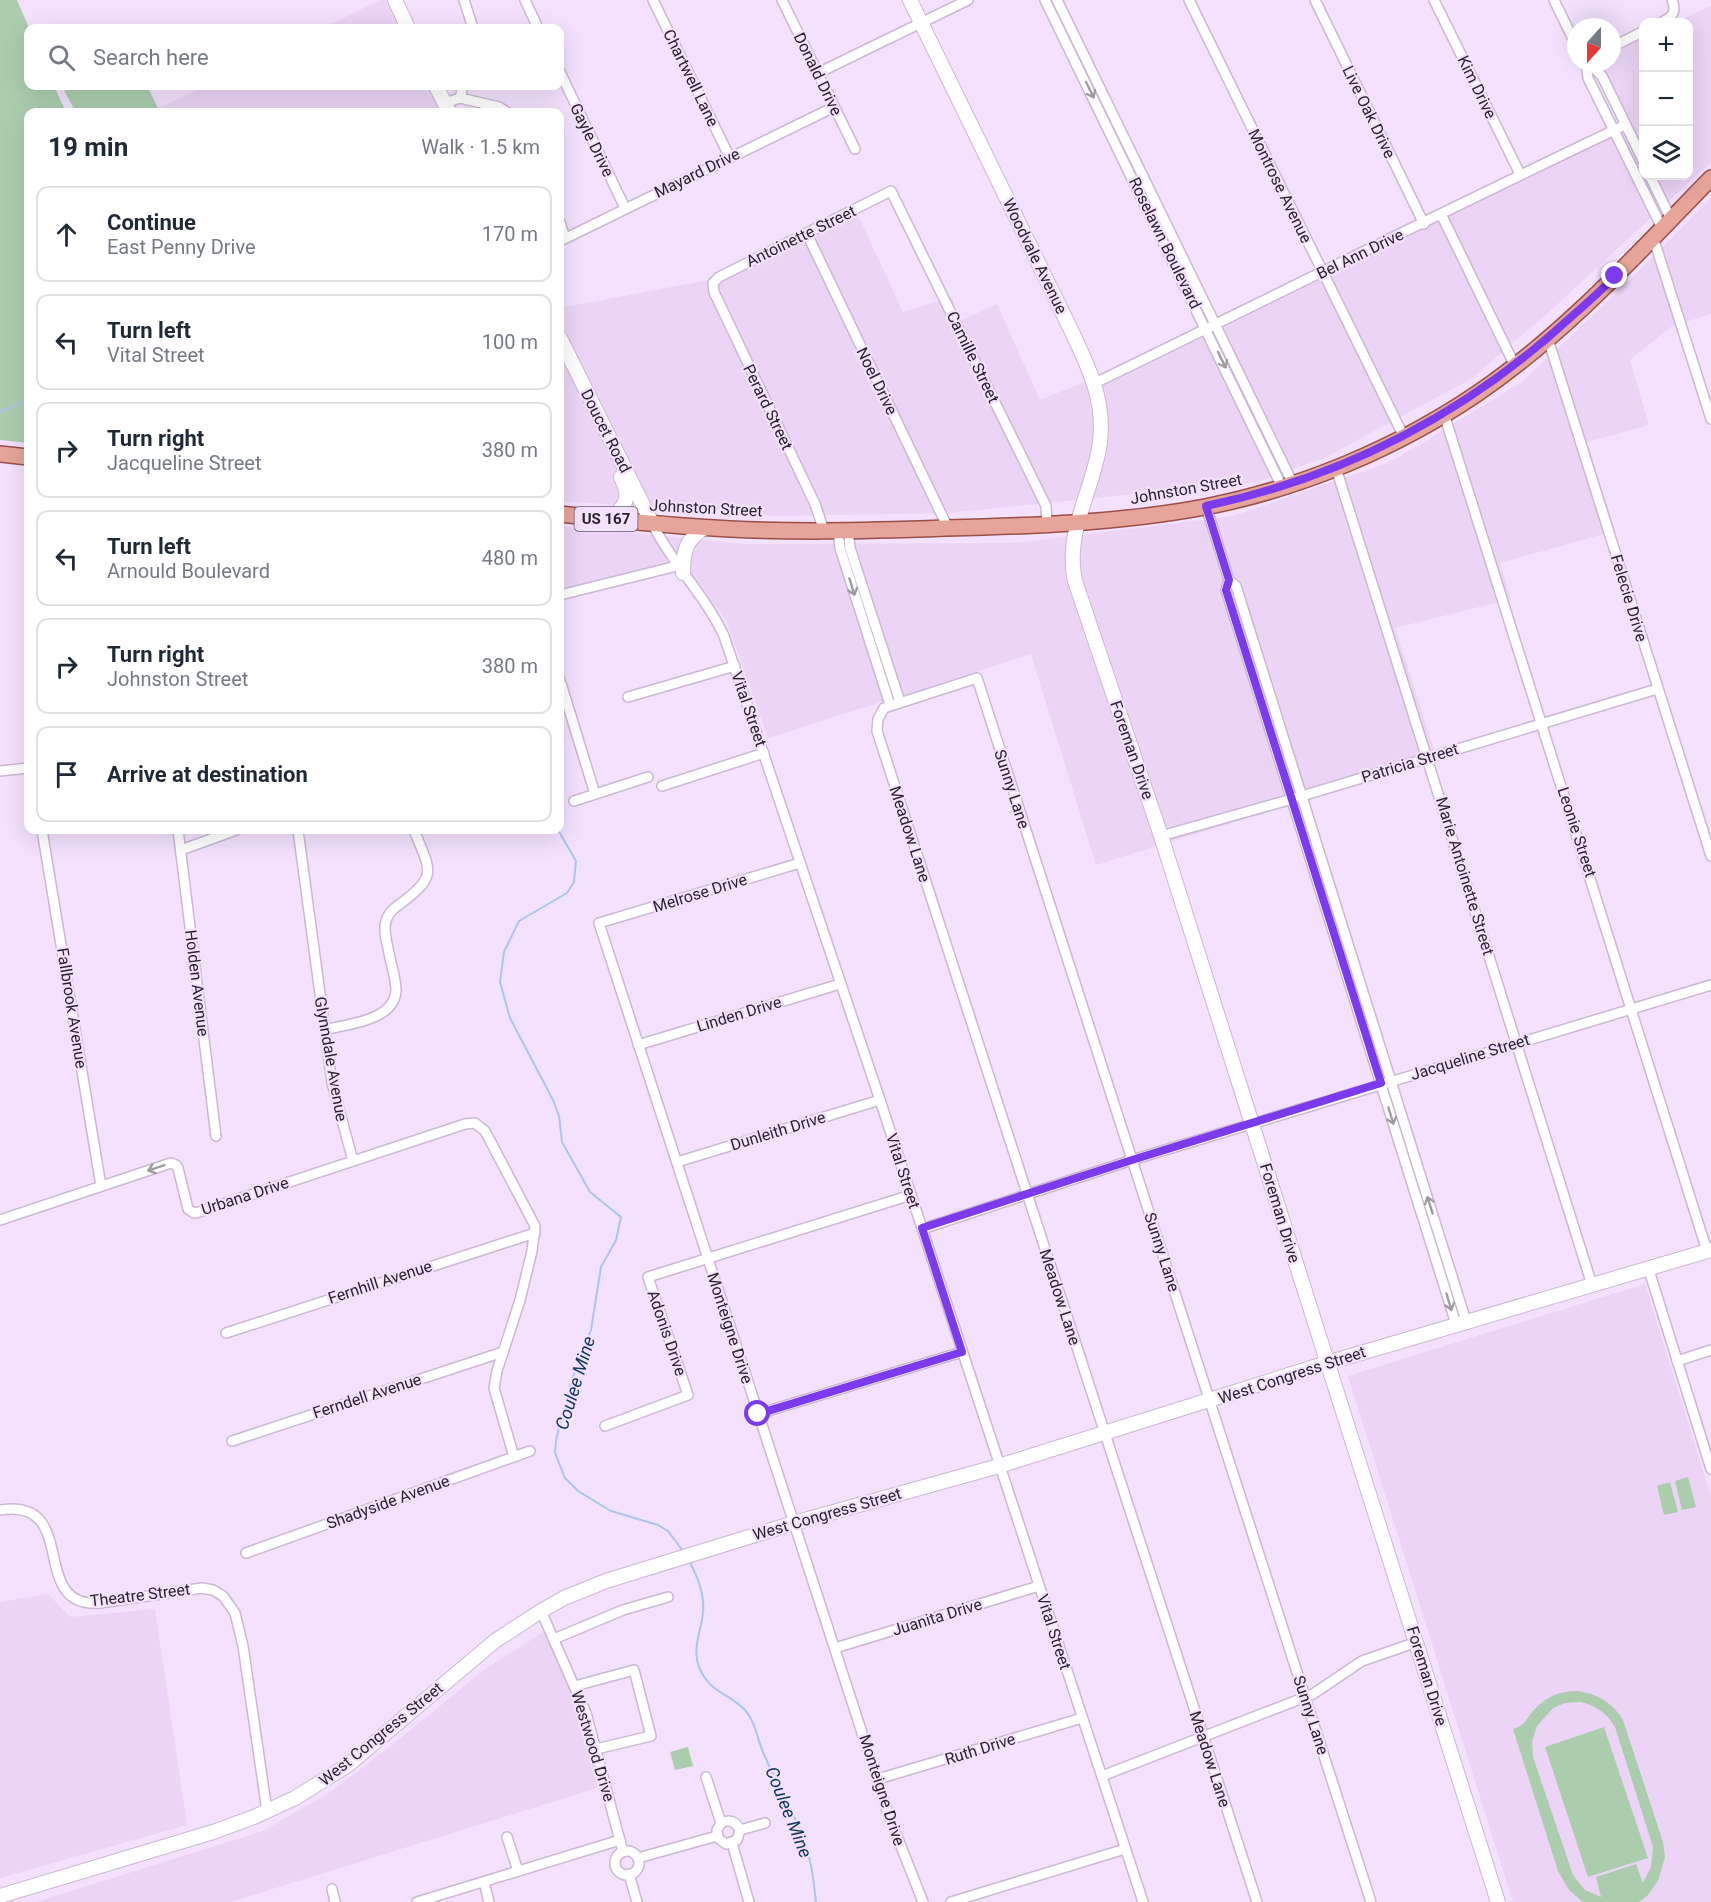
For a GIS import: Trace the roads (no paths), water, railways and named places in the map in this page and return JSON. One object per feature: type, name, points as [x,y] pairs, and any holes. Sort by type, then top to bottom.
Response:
[{"type":"main road","name":"Johnston Street","points":[[564,514],[705,528],[837,530],[1077,523],[1162,514],[1206,506],[1287,485],[1336,468],[1404,437],[1444,414],[1515,366],[1602,290],[1711,178]]},
{"type":"main road","points":[[0,454],[24,457]]},
{"type":"street","points":[[395,0],[406,24]]},
{"type":"street","points":[[464,0],[472,24]]},
{"type":"street","points":[[525,0],[536,24]]},
{"type":"street","name":"Chartwell Lane","points":[[653,0],[729,156]]},
{"type":"street","name":"Donald Drive","points":[[782,0],[855,149]]},
{"type":"street","name":"Woodvale Avenue","points":[[910,0],[1072,332],[1095,384],[1101,422],[1100,441],[1095,466],[1077,523]]},
{"type":"street","points":[[818,73],[968,0]]},
{"type":"street","name":"Roselawn Boulevard","points":[[1046,0],[1081,62],[1287,485]]},
{"type":"street","name":"Roselawn Boulevard","points":[[1057,0],[1081,62]]},
{"type":"street","name":"Montrose Avenue","points":[[1189,0],[1404,437]]},
{"type":"street","name":"Live Oak Drive","points":[[1314,0],[1424,224]]},
{"type":"street","name":"Kim Drive","points":[[1434,0],[1520,174]]},
{"type":"street","points":[[1554,0],[1567,27]]},
{"type":"street","points":[[1671,18],[1674,14],[1672,0]]},
{"type":"street","points":[[1621,42],[1639,34]]},
{"type":"street","points":[[1588,72],[1588,78],[1662,228]]},
{"type":"street","points":[[1597,72],[1602,76],[1639,152]]},
{"type":"street","name":"Gayle Drive","points":[[564,80],[625,208]]},
{"type":"street","points":[[438,90],[447,108],[460,98],[463,90]]},
{"type":"street","points":[[460,98],[501,108]]},
{"type":"street","name":"Mayard Drive","points":[[564,238],[834,107]]},
{"type":"street","name":"Bel Ann Drive","points":[[1095,384],[1424,224],[1520,174],[1625,125]]},
{"type":"street","points":[[1651,180],[1711,419]]},
{"type":"street","name":"Antoinette Street","points":[[713,283],[719,277],[891,191]]},
{"type":"street","name":"Camille Street","points":[[891,191],[1046,506],[1047,524]]},
{"type":"street","points":[[1441,214],[1515,366]]},
{"type":"street","name":"Noel Drive","points":[[807,234],[948,528]]},
{"type":"street","name":"Perard Street","points":[[713,283],[714,292],[808,488],[837,530],[840,548],[870,626],[895,704]]},
{"type":"street","name":"Felecie Drive","points":[[1548,339],[1711,856]]},
{"type":"street","name":"Doucet Road","points":[[564,346],[652,523]]},
{"type":"street","points":[[564,356],[627,490],[624,504],[609,519]]},
{"type":"street","name":"Leonie Street","points":[[1444,414],[1709,1250]]},
{"type":"street","name":"Marie Antoinette Street","points":[[1336,468],[1592,1285]]},
{"type":"street","points":[[1206,506],[1229,580],[1236,586],[1438,1228],[1461,1323]]},
{"type":"street","name":"Vital Street","points":[[652,523],[680,569],[717,620],[735,666],[1143,1902]]},
{"type":"street","name":"Foreman Drive","points":[[1077,523],[1072,545],[1075,581],[1161,836],[1498,1902]]},
{"type":"street","points":[[564,594],[680,569],[685,547],[698,531],[705,528]]},
{"type":"street","points":[[1229,580],[1226,590],[1322,899],[1436,1258],[1461,1323]]},
{"type":"street","points":[[628,697],[735,666]]},
{"type":"street","name":"Sunny Lane","points":[[895,704],[976,678],[1371,1902]]},
{"type":"street","name":"Patricia Street","points":[[1161,836],[1658,689]]},
{"type":"street","points":[[564,693],[596,794]]},
{"type":"street","name":"Meadow Lane","points":[[895,704],[881,711],[877,731],[880,744],[1257,1902]]},
{"type":"street","points":[[662,786],[764,753]]},
{"type":"street","points":[[0,771],[24,768]]},
{"type":"street","points":[[574,801],[648,777]]},
{"type":"street","name":"Fallbrook Avenue","points":[[43,834],[101,1186]]},
{"type":"street","name":"Holden Avenue","points":[[179,834],[216,1136]]},
{"type":"street","points":[[181,849],[224,834]]},
{"type":"street","name":"Glynndale Avenue","points":[[299,834],[324,1030],[336,1103],[353,1161]]},
{"type":"street","points":[[324,1030],[376,1016],[393,1000],[396,985],[385,936],[385,923],[390,913],[424,885],[428,875],[425,858],[416,834]]},
{"type":"street","points":[[1311,862],[1322,859]]},
{"type":"street","name":"Melrose Drive","points":[[599,924],[800,863]]},
{"type":"street","points":[[1322,899],[1333,895]]},
{"type":"street","name":"Monteigne Drive","points":[[599,924],[890,1816],[923,1902]]},
{"type":"street","name":"Linden Drive","points":[[638,1045],[840,984]]},
{"type":"street","name":"Jacqueline Street","points":[[922,1228],[1251,1123],[1711,985]]},
{"type":"street","points":[[1357,1009],[1368,1005]]},
{"type":"street","name":"Dunleith Drive","points":[[677,1162],[879,1100]]},
{"type":"street","points":[[353,1161],[465,1124],[476,1123],[482,1127],[490,1141],[533,1220],[535,1233],[520,1299],[497,1371],[495,1396],[514,1456]]},
{"type":"street","name":"Urbana Drive","points":[[101,1186],[174,1163],[178,1168],[186,1204],[190,1211],[198,1212],[353,1161]]},
{"type":"street","points":[[1408,1170],[1418,1167]]},
{"type":"street","points":[[0,1220],[101,1186]]},
{"type":"street","name":"Adonis Drive","points":[[605,1426],[688,1395],[648,1277],[911,1195]]},
{"type":"street","points":[[1428,1232],[1438,1228]]},
{"type":"street","name":"Fernhill Avenue","points":[[226,1333],[535,1233]]},
{"type":"street","name":"West Congress Street","points":[[0,1896],[213,1832],[267,1811],[310,1790],[348,1765],[487,1647],[541,1611],[585,1589],[794,1523],[999,1466],[1327,1363],[1709,1250]]},
{"type":"street","points":[[1436,1258],[1446,1255]]},
{"type":"street","points":[[1648,1267],[1711,1468]]},
{"type":"street","points":[[1677,1361],[1711,1350]]},
{"type":"street","name":"Ferndell Avenue","points":[[232,1441],[502,1352]]},
{"type":"street","points":[[758,1414],[962,1352]]},
{"type":"street","name":"Shadyside Avenue","points":[[246,1553],[530,1451]]},
{"type":"street","name":"Theatre Street","points":[[0,1510],[22,1509],[37,1517],[44,1524],[51,1542],[58,1579],[66,1592],[84,1603],[100,1603],[202,1588],[218,1593],[228,1601],[235,1613],[244,1649],[267,1811]]},
{"type":"street","name":"Juanita Drive","points":[[835,1648],[1039,1586]]},
{"type":"street","points":[[554,1640],[623,1610],[668,1597]]},
{"type":"street","name":"Westwood Drive","points":[[541,1611],[586,1713],[623,1852]]},
{"type":"street","points":[[1102,1776],[1305,1697],[1325,1687],[1362,1661],[1417,1642]]},
{"type":"street","points":[[575,1686],[633,1670],[651,1736],[596,1749]]},
{"type":"street","name":"Ruth Drive","points":[[878,1779],[1082,1718]]},
{"type":"street","points":[[706,1777],[721,1823],[717,1836],[723,1843],[732,1843],[739,1837],[740,1830],[732,1821],[721,1823]]},
{"type":"street","points":[[740,1830],[765,1823]]},
{"type":"street","points":[[638,1858],[717,1836]]},
{"type":"street","points":[[507,1837],[518,1871]]},
{"type":"street","points":[[417,1902],[620,1840]]},
{"type":"street","points":[[732,1843],[749,1902]]},
{"type":"street","points":[[951,1902],[1125,1849]]},
{"type":"street","points":[[623,1852],[631,1852],[638,1858],[638,1867],[629,1874],[619,1871],[616,1864],[617,1857],[623,1852]]},
{"type":"street","points":[[629,1874],[637,1902]]},
{"type":"street","points":[[484,1882],[489,1902]]},
{"type":"street","points":[[332,1889],[335,1902]]},
{"type":"waterway","name":"Coulee Mine","points":[[0,412],[24,401]]},
{"type":"waterway","name":"Coulee Mine","points":[[560,834],[576,861],[574,882],[567,893],[519,921],[504,952],[500,982],[510,1018],[553,1100],[559,1116],[562,1142],[590,1192],[621,1217],[616,1240],[601,1267],[591,1330],[571,1382],[556,1440],[555,1453],[565,1478],[578,1491],[611,1511],[658,1525],[668,1531],[683,1551]]},
{"type":"waterway","name":"Coulee Mine","points":[[689,1561],[698,1579],[703,1599],[696,1653],[699,1667],[708,1683],[739,1704],[751,1719],[763,1752],[805,1844],[812,1868],[816,1902]]}]
